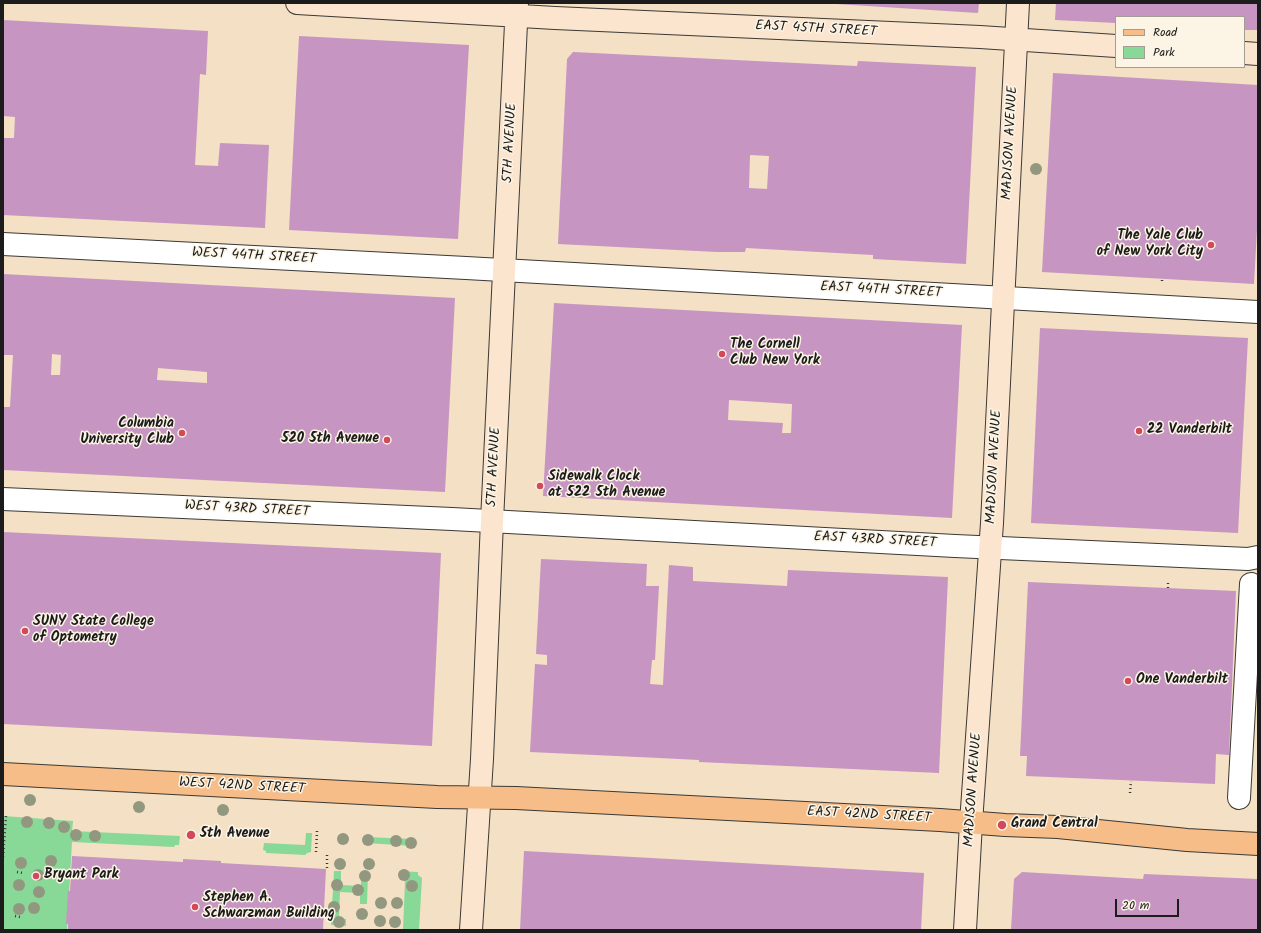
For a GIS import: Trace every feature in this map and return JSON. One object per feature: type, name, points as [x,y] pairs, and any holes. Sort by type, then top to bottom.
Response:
[{"type":"main road","name":"EAST 45TH STREET","points":[[297,3],[517,9],[1115,46]]},
{"type":"main road","name":"MADISON AVENUE","points":[[965,930],[990,547],[1018,3]]},
{"type":"main road","name":"5TH AVENUE","points":[[471,930],[480,798],[517,9]]},
{"type":"main road","points":[[1245,54],[1258,54]]},
{"type":"main road","name":"WEST 42ND STREET","points":[[3,774],[421,797],[480,798]]},
{"type":"main road","name":"EAST 42ND STREET","points":[[480,798],[516,798],[1058,827],[1187,840],[1258,844]]},
{"type":"street","name":"WEST 44TH STREET","points":[[3,244],[505,270]]},
{"type":"street","name":"EAST 44TH STREET","points":[[505,270],[1258,312]]},
{"type":"street","name":"WEST 43RD STREET","points":[[3,499],[492,521]]},
{"type":"street","name":"EAST 43RD STREET","points":[[492,521],[1241,559],[1258,557]]},
{"type":"street","points":[[1239,798],[1251,584]]},
{"type":"path","points":[[1168,582],[1168,588]]},
{"type":"path","points":[[1130,793],[1131,781]]},
{"type":"path","points":[[3,857],[6,816]]},
{"type":"path","points":[[316,852],[317,831]]},
{"type":"path","points":[[327,868],[328,854]]},
{"type":"path","points":[[17,872],[23,873]]},
{"type":"path","points":[[15,916],[20,916]]},
{"type":"green space","name":"Bryant Park","points":[[3,816],[73,821],[72,831],[180,836],[179,845],[175,845],[174,847],[72,842],[67,930],[3,930]]},
{"type":"green space","points":[[306,833],[312,833],[311,852],[305,855],[266,853],[266,851],[263,850],[264,843],[305,845]]},
{"type":"green space","points":[[365,837],[414,839],[414,846],[365,843]]},
{"type":"green space","points":[[334,871],[341,871],[341,885],[361,886],[361,873],[368,873],[367,904],[360,904],[360,893],[340,892],[339,918],[346,919],[346,926],[331,925]]},
{"type":"green space","points":[[399,871],[418,872],[418,875],[422,878],[419,930],[403,930],[405,882],[403,879],[399,878]]},
{"type":"building","points":[[836,3],[979,3],[978,13]]},
{"type":"building","points":[[1056,3],[1258,3],[1258,30],[1245,30],[1245,16],[1115,16],[1115,23],[1055,20]]},
{"type":"building","points":[[3,20],[208,31],[206,75],[200,74],[195,165],[218,166],[220,143],[269,145],[265,228],[3,215],[3,138],[14,138],[15,117],[3,116]]},
{"type":"building","points":[[299,36],[469,45],[458,239],[289,230]]},
{"type":"building","points":[[573,52],[857,66],[858,61],[976,67],[966,264],[873,259],[873,255],[746,248],[745,252],[717,252],[558,244],[567,59]],"holes":[[[750,155],[769,156],[767,189],[749,188]]]},
{"type":"building","points":[[1053,73],[1258,85],[1258,211],[1254,284],[1042,272]]},
{"type":"building","points":[[3,274],[455,298],[445,492],[3,470],[3,407],[10,407],[13,355],[3,355]],"holes":[[[52,354],[61,355],[60,375],[51,375]],[[158,368],[207,372],[207,383],[157,380]]]},
{"type":"building","points":[[554,303],[962,325],[952,518],[543,496]],"holes":[[[729,400],[792,404],[791,433],[782,433],[783,423],[728,420]]]},
{"type":"building","name":"22 Vanderbilt","points":[[1040,328],[1248,338],[1238,533],[1031,523]]},
{"type":"building","points":[[3,532],[441,553],[432,746],[3,724]]},
{"type":"building","points":[[541,559],[647,564],[646,586],[659,586],[655,660],[652,660],[650,684],[663,685],[669,565],[693,567],[693,581],[787,586],[788,570],[948,577],[939,773],[699,762],[699,760],[530,752],[535,664],[547,665],[547,655],[536,654]]},
{"type":"building","name":"One Vanderbilt","points":[[1028,582],[1236,591],[1229,755],[1216,754],[1215,784],[1026,776],[1027,756],[1020,756]]},
{"type":"building","points":[[524,851],[924,873],[921,930],[520,930]]},
{"type":"building","name":"Stephen A. Schwarzman Building","points":[[72,856],[183,862],[183,859],[221,861],[221,863],[326,869],[323,930],[68,930],[68,924],[66,924]]},
{"type":"building","points":[[1022,872],[1143,879],[1144,874],[1258,879],[1258,930],[1011,930],[1014,879]]},
{"type":"place","name":"The Yale Club of New York City","points":[[1211,245]]},
{"type":"place","name":"The Cornell Club New York","points":[[722,354]]},
{"type":"place","name":"22 Vanderbilt","points":[[1139,431]]},
{"type":"place","name":"Columbia University Club","points":[[182,433]]},
{"type":"place","name":"520 5th Avenue","points":[[387,440]]},
{"type":"place","name":"Sidewalk Clock at 522 5th Avenue","points":[[540,486]]},
{"type":"place","name":"SUNY State College of Optometry","points":[[25,631]]},
{"type":"place","name":"One Vanderbilt","points":[[1128,681]]},
{"type":"place","name":"Grand Central","points":[[1002,825]]},
{"type":"place","name":"5th Avenue","points":[[191,835]]},
{"type":"place","name":"Bryant Park","points":[[36,876]]},
{"type":"place","name":"Stephen A. Schwarzman Building","points":[[195,907]]}]
